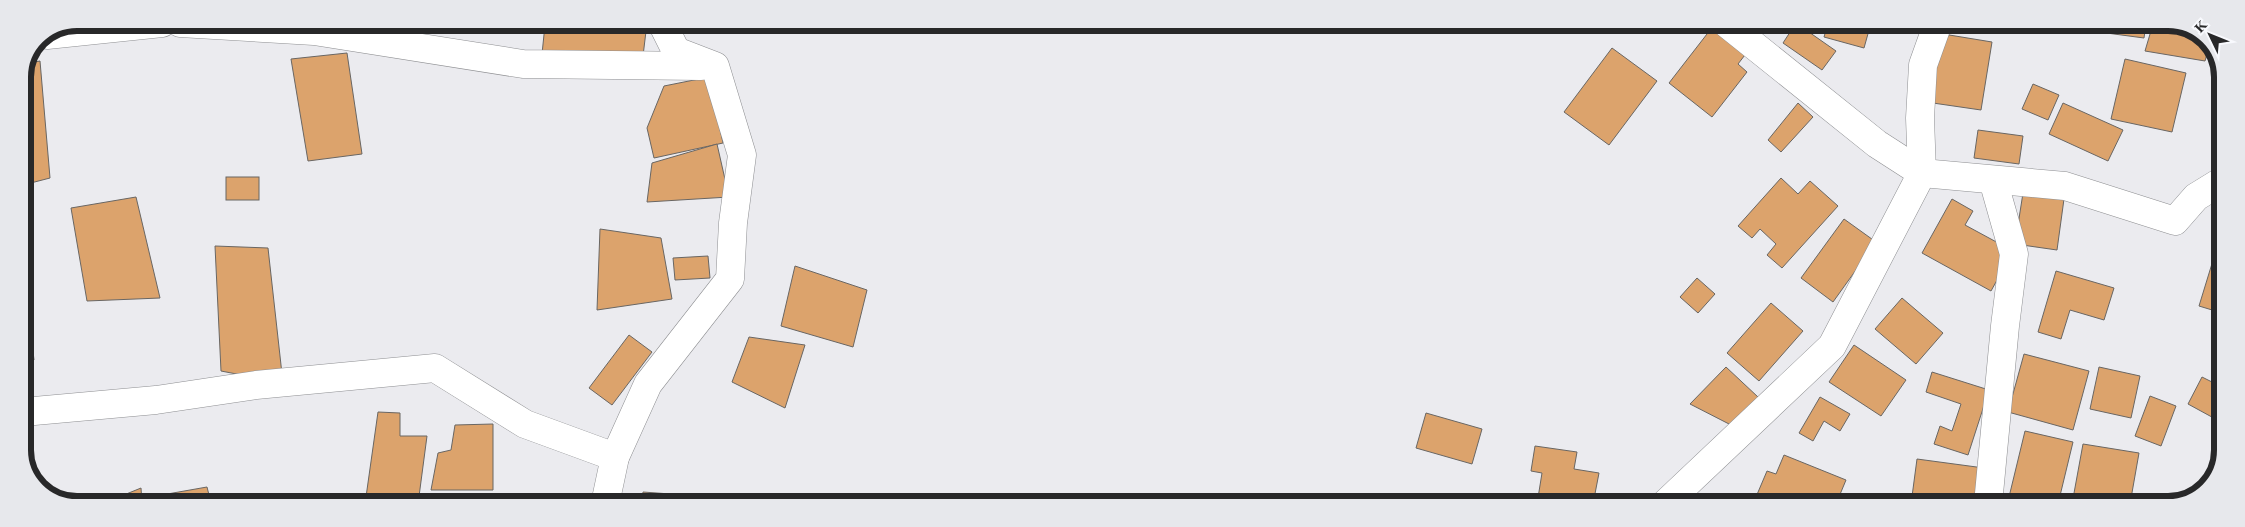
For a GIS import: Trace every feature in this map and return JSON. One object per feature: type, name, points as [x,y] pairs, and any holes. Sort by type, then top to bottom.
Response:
[{"type":"street","points":[[67,33],[82,31]]},
{"type":"street","points":[[301,31],[523,64],[715,66]]},
{"type":"street","points":[[666,31],[676,51],[715,66]]},
{"type":"street","points":[[1736,31],[1877,144],[1922,173],[2065,186],[2176,220],[2196,196],[2214,186]]},
{"type":"street","points":[[1673,496],[1832,346],[1922,173],[1920,118],[1923,65],[1935,31]]},
{"type":"street","points":[[607,496],[615,457],[648,384],[730,279],[733,223],[742,155],[715,66]]},
{"type":"street","points":[[1989,496],[2014,254],[1993,180]]},
{"type":"street","points":[[31,411],[156,400],[256,385],[435,368],[525,424],[615,457]]},
{"type":"building","points":[[544,31],[646,31],[643,56],[542,54]]},
{"type":"building","points":[[1709,31],[1722,31],[1748,51],[1738,64],[1747,72],[1712,117],[1669,83]]},
{"type":"building","points":[[1791,31],[1807,31],[1836,51],[1822,70],[1783,43]]},
{"type":"building","points":[[1826,31],[1869,31],[1864,48],[1824,37]]},
{"type":"building","points":[[2099,31],[2145,31],[2144,38]]},
{"type":"building","points":[[2151,31],[2176,32],[2185,35],[2185,58],[2145,51]]},
{"type":"building","points":[[1937,33],[1992,42],[1981,110],[1926,102]]},
{"type":"building","points":[[1612,48],[1657,81],[1609,145],[1564,112]]},
{"type":"building","points":[[347,53],[362,154],[308,161],[291,59]]},
{"type":"building","points":[[2125,59],[2186,73],[2172,132],[2111,119]]},
{"type":"building","points":[[40,61],[50,178],[31,183],[31,78],[34,62]]},
{"type":"building","points":[[709,77],[723,143],[654,158],[647,128],[664,86]]},
{"type":"building","points":[[2033,84],[2059,95],[2048,120],[2022,109]]},
{"type":"building","points":[[1798,103],[1813,117],[1781,152],[1768,140]]},
{"type":"building","points":[[2063,103],[2123,130],[2108,161],[2049,134]]},
{"type":"building","points":[[1978,130],[2023,136],[2019,164],[1974,158]]},
{"type":"building","points":[[717,144],[729,197],[647,202],[652,163]]},
{"type":"building","points":[[226,177],[259,177],[259,200],[226,200]]},
{"type":"building","points":[[1781,178],[1798,194],[1810,181],[1838,206],[1782,268],[1767,255],[1776,244],[1760,229],[1752,238],[1738,226]]},
{"type":"building","points":[[2023,193],[2064,199],[2057,250],[2015,244]]},
{"type":"building","points":[[136,197],[160,298],[87,301],[71,208]]},
{"type":"building","points":[[1952,199],[1973,211],[1965,225],[2013,251],[1991,291],[1922,253]]},
{"type":"building","points":[[1844,219],[1876,242],[1833,302],[1801,278]]},
{"type":"building","points":[[600,229],[661,238],[672,299],[597,310]]},
{"type":"building","points":[[215,246],[268,248],[283,383],[221,371]]},
{"type":"building","points":[[708,256],[710,278],[675,280],[673,258]]},
{"type":"building","points":[[2214,257],[2214,311],[2199,306]]},
{"type":"building","points":[[795,266],[867,290],[853,347],[781,326]]},
{"type":"building","points":[[2056,271],[2114,288],[2104,320],[2070,310],[2061,339],[2038,332]]},
{"type":"building","points":[[1697,278],[1715,294],[1698,313],[1680,297]]},
{"type":"building","points":[[1902,298],[1943,333],[1916,364],[1875,329]]},
{"type":"building","points":[[1771,303],[1803,331],[1759,381],[1727,353]]},
{"type":"building","points":[[31,335],[34,360],[31,361]]},
{"type":"building","points":[[629,335],[652,352],[612,405],[589,388]]},
{"type":"building","points":[[749,337],[805,345],[785,408],[732,382]]},
{"type":"building","points":[[1854,345],[1906,380],[1881,416],[1829,382]]},
{"type":"building","points":[[2024,354],[2089,371],[2073,430],[2008,412]]},
{"type":"building","points":[[1726,367],[1758,397],[1731,425],[1690,404]]},
{"type":"building","points":[[2099,367],[2140,376],[2131,418],[2090,409]]},
{"type":"building","points":[[1932,372],[1989,390],[1968,455],[1934,444],[1940,426],[1952,431],[1961,404],[1926,392]]},
{"type":"building","points":[[2202,377],[2214,383],[2214,418],[2188,404]]},
{"type":"building","points":[[2150,396],[2176,406],[2161,446],[2135,436]]},
{"type":"building","points":[[1820,397],[1850,414],[1840,431],[1824,421],[1813,441],[1799,433]]},
{"type":"building","points":[[378,412],[400,413],[400,436],[427,436],[419,496],[366,496]]},
{"type":"building","points":[[1426,413],[1482,429],[1472,464],[1416,448]]},
{"type":"building","points":[[493,424],[493,490],[431,490],[438,453],[451,450],[455,425]]},
{"type":"building","points":[[2025,431],[2073,442],[2060,496],[2009,496]]},
{"type":"building","points":[[2083,444],[2139,453],[2131,496],[2073,496]]},
{"type":"building","points":[[1535,446],[1577,452],[1574,469],[1599,473],[1595,496],[1538,496],[1542,473],[1531,471]]},
{"type":"building","points":[[1784,455],[1846,480],[1839,496],[1756,496],[1767,471],[1776,474]]},
{"type":"building","points":[[1917,459],[1984,468],[1981,496],[1912,496]]},
{"type":"building","points":[[207,487],[209,496],[156,496]]},
{"type":"building","points":[[141,488],[142,496],[121,496]]},
{"type":"building","points":[[643,492],[698,496],[643,496]]}]
